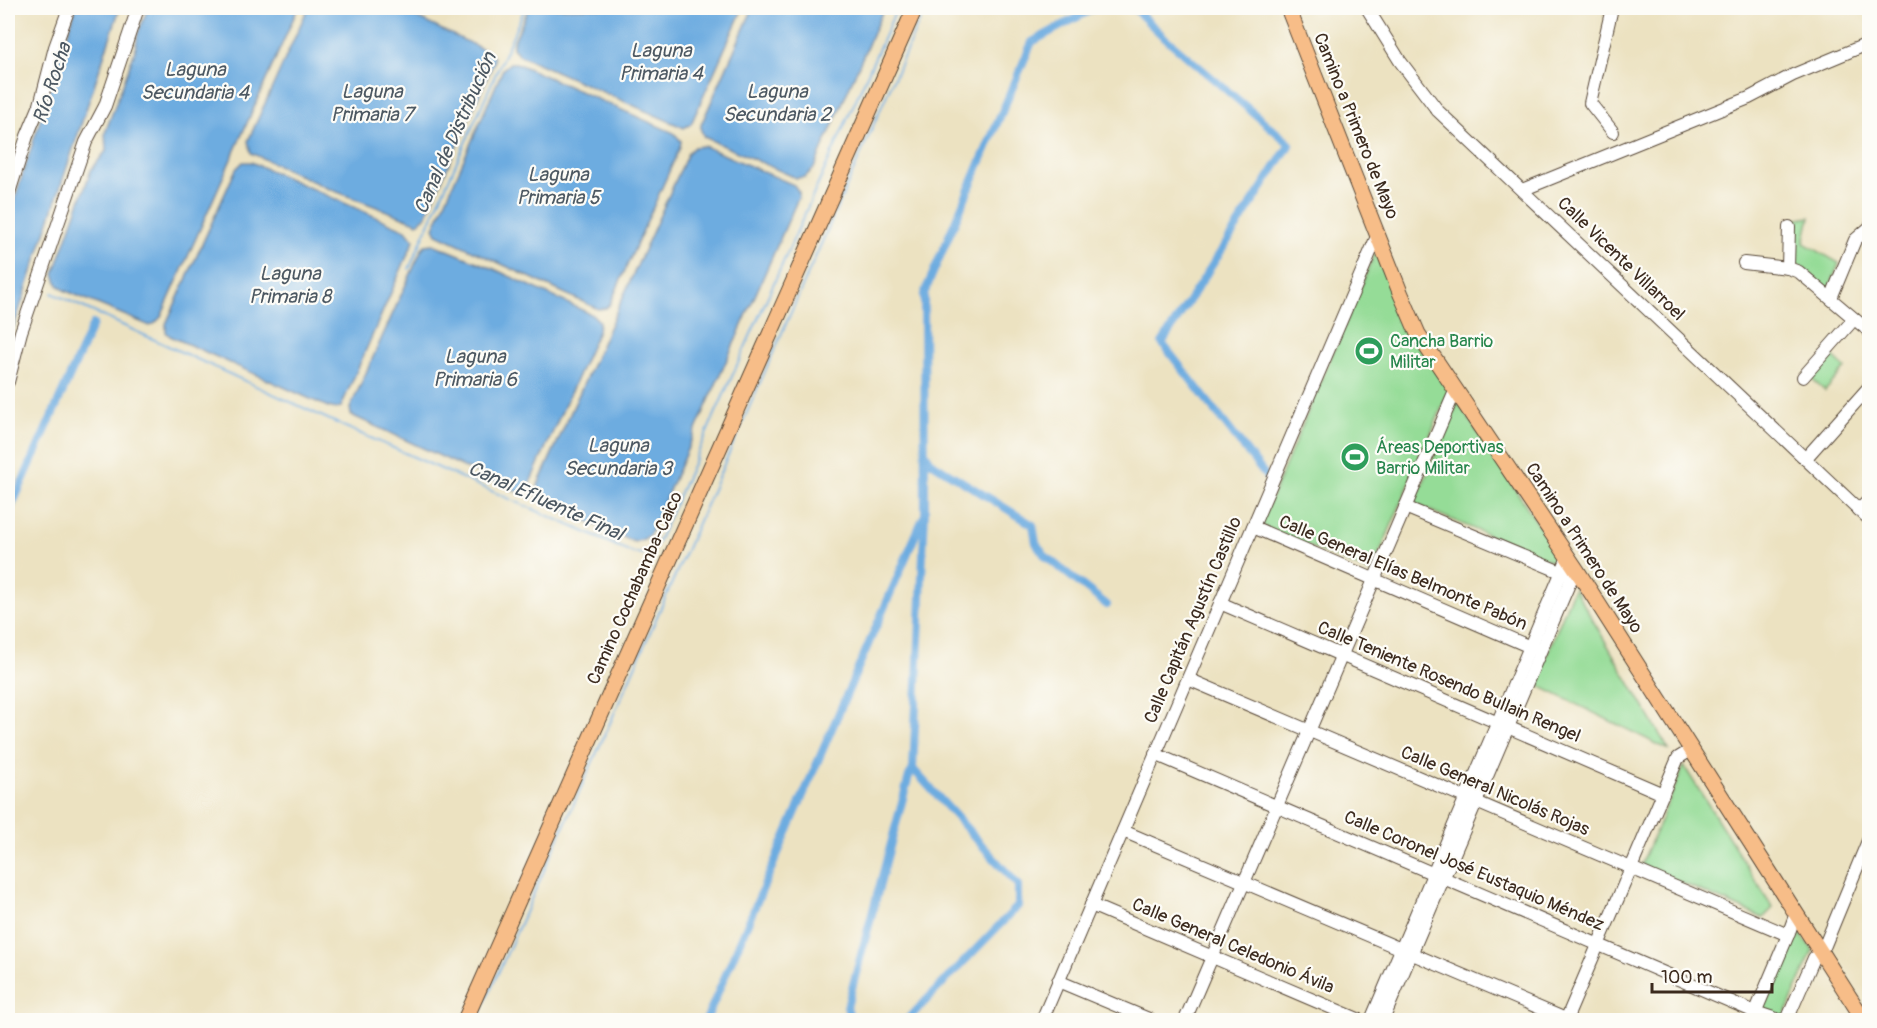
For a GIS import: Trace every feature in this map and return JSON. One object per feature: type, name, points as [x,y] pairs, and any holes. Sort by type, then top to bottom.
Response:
[{"type":"main road","name":"Camino Cochabamba-Caico","points":[[465,1020],[915,8]]},
{"type":"main road","name":"Camino a Primero de Mayo","points":[[1288,8],[1418,334],[1569,557],[1571,574],[1691,750],[1864,1020]]},
{"type":"street","points":[[8,196],[27,136],[40,105],[55,47],[69,8]]},
{"type":"street","points":[[8,382],[21,332],[86,142],[105,106],[138,8]]},
{"type":"street","name":"Calle Vicente Villarroel","points":[[1366,8],[1400,61],[1438,111],[1869,520]]},
{"type":"street","points":[[1611,8],[1590,103],[1613,132]]},
{"type":"street","points":[[1522,190],[1749,98],[1793,75],[1869,43]]},
{"type":"street","points":[[1788,267],[1789,227]]},
{"type":"street","points":[[1831,298],[1855,240],[1869,227]]},
{"type":"street","name":"Calle Capitán Agustín Castillo","points":[[1042,1020],[1378,234]]},
{"type":"street","points":[[1744,263],[1788,267],[1799,272],[1869,332]]},
{"type":"street","points":[[1803,377],[1854,319]]},
{"type":"street","points":[[1805,459],[1869,386]]},
{"type":"street","points":[[1185,1020],[1456,389]]},
{"type":"street","points":[[1859,510],[1869,499]]},
{"type":"street","points":[[1371,1020],[1407,950],[1535,649],[1571,574],[1405,507]]},
{"type":"street","name":"Calle General Elías Belmonte Pabón","points":[[1253,527],[1535,649]]},
{"type":"street","name":"Calle Teniente Rosendo Bullain Rengel","points":[[1220,603],[1663,794]]},
{"type":"street","name":"Calle General Nicolás Rojas","points":[[1188,679],[1788,935]]},
{"type":"street","points":[[1123,831],[1567,1020],[1678,758],[1691,750]]},
{"type":"street","name":"Calle Coronel José Eustaquio Méndez","points":[[1155,754],[1599,944],[1754,1016],[1779,1020]]},
{"type":"street","points":[[1787,1020],[1814,958],[1824,945],[1869,836]]},
{"type":"street","name":"Calle General Celedonio Ávila","points":[[1091,905],[1360,1020]]},
{"type":"street","points":[[1754,1016],[1796,913]]},
{"type":"street","points":[[1383,1020],[1407,950]]},
{"type":"street","points":[[1059,981],[1151,1020]]},
{"type":"green space","points":[[1810,217],[1804,243],[1839,263],[1829,290],[1793,262],[1794,220]]},
{"type":"green space","name":"Áreas Deportivas Barrio Militar","points":[[1376,251],[1406,329],[1450,389],[1371,573],[1260,525]]},
{"type":"green space","points":[[1829,353],[1845,368],[1825,391],[1809,377]]},
{"type":"green space","name":"Áreas Deportivas Barrio Militar","points":[[1458,402],[1561,559],[1558,564],[1414,504]]},
{"type":"green space","points":[[1574,588],[1669,750],[1535,684]]},
{"type":"green space","points":[[1684,766],[1773,908],[1763,918],[1641,865]]},
{"type":"green space","points":[[1797,930],[1813,950],[1783,1020],[1758,1020]]},
{"type":"water","name":"Río Rocha","points":[[76,8],[120,8],[8,344],[8,220]]},
{"type":"water","name":"Laguna Secundaria 4","points":[[148,8],[298,8],[161,317],[150,326],[64,290],[58,285],[54,274],[91,170],[106,151],[105,133]]},
{"type":"water","name":"Laguna Primaria 7","points":[[308,8],[396,8],[489,52],[494,58],[426,216],[418,223],[327,188],[251,153],[248,141]]},
{"type":"water","name":"Laguna Primaria 4","points":[[529,8],[743,8],[691,124],[684,128],[519,55],[513,48],[513,43]]},
{"type":"water","name":"Laguna Secundaria 2","points":[[753,8],[884,8],[814,168],[805,177],[796,178],[704,137],[701,130],[701,125]]},
{"type":"water","name":"Laguna Primaria 5","points":[[510,63],[516,63],[674,133],[681,141],[610,304],[606,308],[598,309],[437,234],[434,228],[503,69]]},
{"type":"water","name":"Laguna Secundaria 3","points":[[704,146],[794,185],[799,196],[650,534],[634,542],[542,501],[538,497],[538,485],[688,153],[694,147]]},
{"type":"water","name":"Laguna Primaria 8","points":[[243,162],[251,162],[406,230],[414,240],[341,407],[336,409],[170,336],[166,332],[166,324],[236,169]]},
{"type":"water","name":"Laguna Primaria 6","points":[[433,244],[494,269],[593,315],[599,321],[598,331],[528,487],[522,492],[351,415],[350,408],[422,249],[425,245]]},
{"type":"waterway","name":"Canal de Distribución","points":[[409,269],[525,8]]},
{"type":"waterway","name":"Canal Efluente Final","points":[[52,293],[341,425],[633,553],[643,554],[657,544],[897,8]]},
{"type":"waterway","points":[[477,1020],[925,8]]},
{"type":"waterway","points":[[851,1020],[847,1007],[909,776],[913,769],[925,512],[924,294],[1032,42],[1094,8]]},
{"type":"waterway","points":[[1134,8],[1164,37],[1290,144],[1162,343],[1266,476]]},
{"type":"waterway","points":[[8,514],[93,324]]},
{"type":"waterway","points":[[925,453],[931,462],[1033,525],[1036,543],[1045,556],[1107,605]]},
{"type":"waterway","points":[[706,1020],[923,518]]},
{"type":"waterway","points":[[907,1020],[1018,906],[1018,885],[913,769]]},
{"type":"place","name":"Cancha Barrio Militar","points":[[1369,351]]},
{"type":"place","name":"Áreas Deportivas Barrio Militar","points":[[1355,457]]}]
